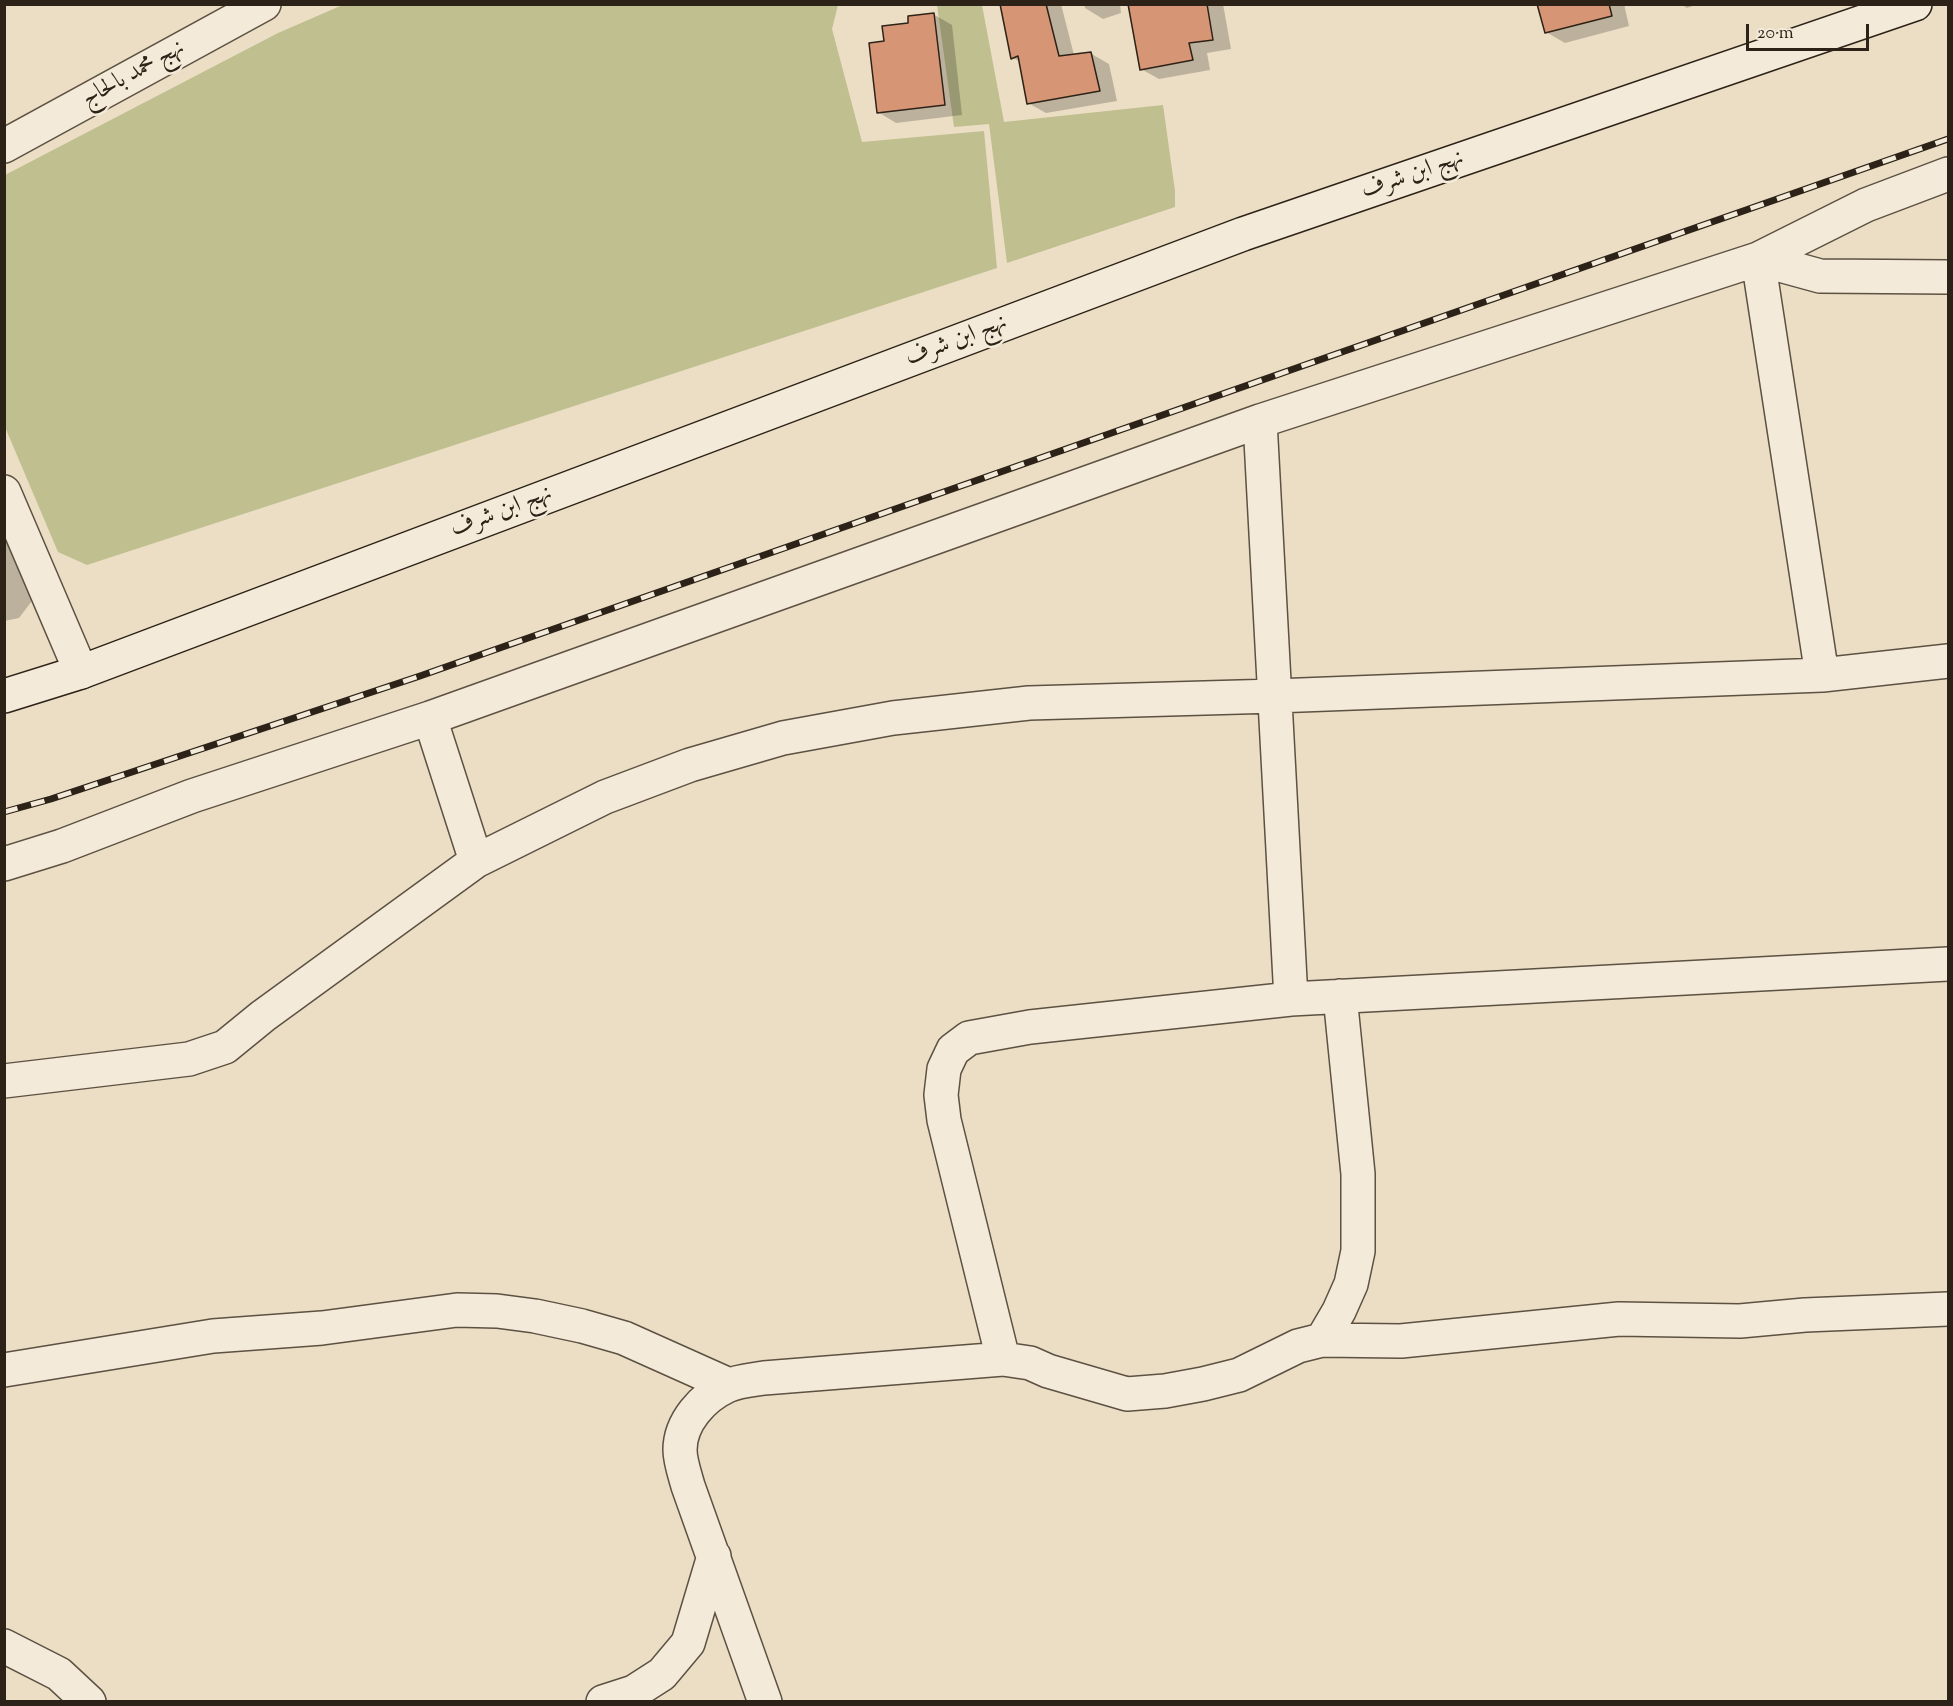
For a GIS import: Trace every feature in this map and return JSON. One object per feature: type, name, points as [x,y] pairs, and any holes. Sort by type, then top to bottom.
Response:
[{"type":"street","name":"نهج ابن شرف","points":[[4,696],[81,672],[1244,234],[1915,4]]},
{"type":"street","name":"نهج محمد بالحاج","points":[[4,146],[262,5]]},
{"type":"street","points":[[4,864],[62,846],[192,796],[430,718],[1260,421],[1758,259],[1866,205],[1948,174]]},
{"type":"street","points":[[1758,259],[1820,276],[1948,277]]},
{"type":"street","points":[[1758,259],[1822,675]]},
{"type":"street","points":[[1260,421],[1291,999]]},
{"type":"street","points":[[4,492],[81,672]]},
{"type":"street","points":[[4,1081],[189,1059],[225,1047],[263,1016],[476,861],[604,797],[690,765],[783,738],[893,718],[1029,703],[1822,675],[1948,662]]},
{"type":"street","points":[[430,718],[476,861]]},
{"type":"street","points":[[1004,1359],[945,1120],[941,1095],[944,1069],[953,1050],[969,1038],[1030,1027],[1291,999],[1948,964]]},
{"type":"street","points":[[1322,1340],[1351,1284],[1358,1251],[1358,1174],[1340,996]]},
{"type":"street","points":[[765,1701],[688,1486],[680,1450],[686,1425],[699,1406],[729,1385],[764,1378],[1004,1359],[1030,1363],[1048,1371],[1126,1394],[1165,1391],[1230,1377],[1256,1368],[1298,1346],[1322,1340],[1401,1341],[1618,1319],[1740,1321],[1805,1315],[1948,1309]]},
{"type":"street","points":[[4,1370],[213,1336],[322,1328],[457,1310],[497,1311],[582,1326],[624,1338],[729,1385]]},
{"type":"street","points":[[603,1701],[634,1692],[662,1674],[688,1643],[714,1556]]},
{"type":"street","points":[[4,1646],[59,1674],[89,1701]]},
{"type":"green space","points":[[345,4],[838,5],[832,29],[862,142],[984,131],[997,268],[87,565],[58,552],[5,427],[5,175],[278,33]]},
{"type":"green space","points":[[937,5],[982,5],[1004,122],[1163,105],[1175,191],[1175,207],[1007,263],[989,124],[954,127]]},
{"type":"building","points":[[1000,4],[1046,4],[1059,56],[1091,52],[1100,91],[1027,104],[1018,56],[1011,59]]},
{"type":"building","points":[[1128,4],[1207,4],[1213,40],[1189,43],[1193,60],[1140,70]]},
{"type":"building","points":[[1537,4],[1609,4],[1612,16],[1545,33]]},
{"type":"building","points":[[934,13],[945,105],[877,113],[869,43],[884,41],[882,26],[908,23],[908,16]]},
{"type":"railway","points":[[4,812],[51,799],[420,676],[1948,139]]}]
